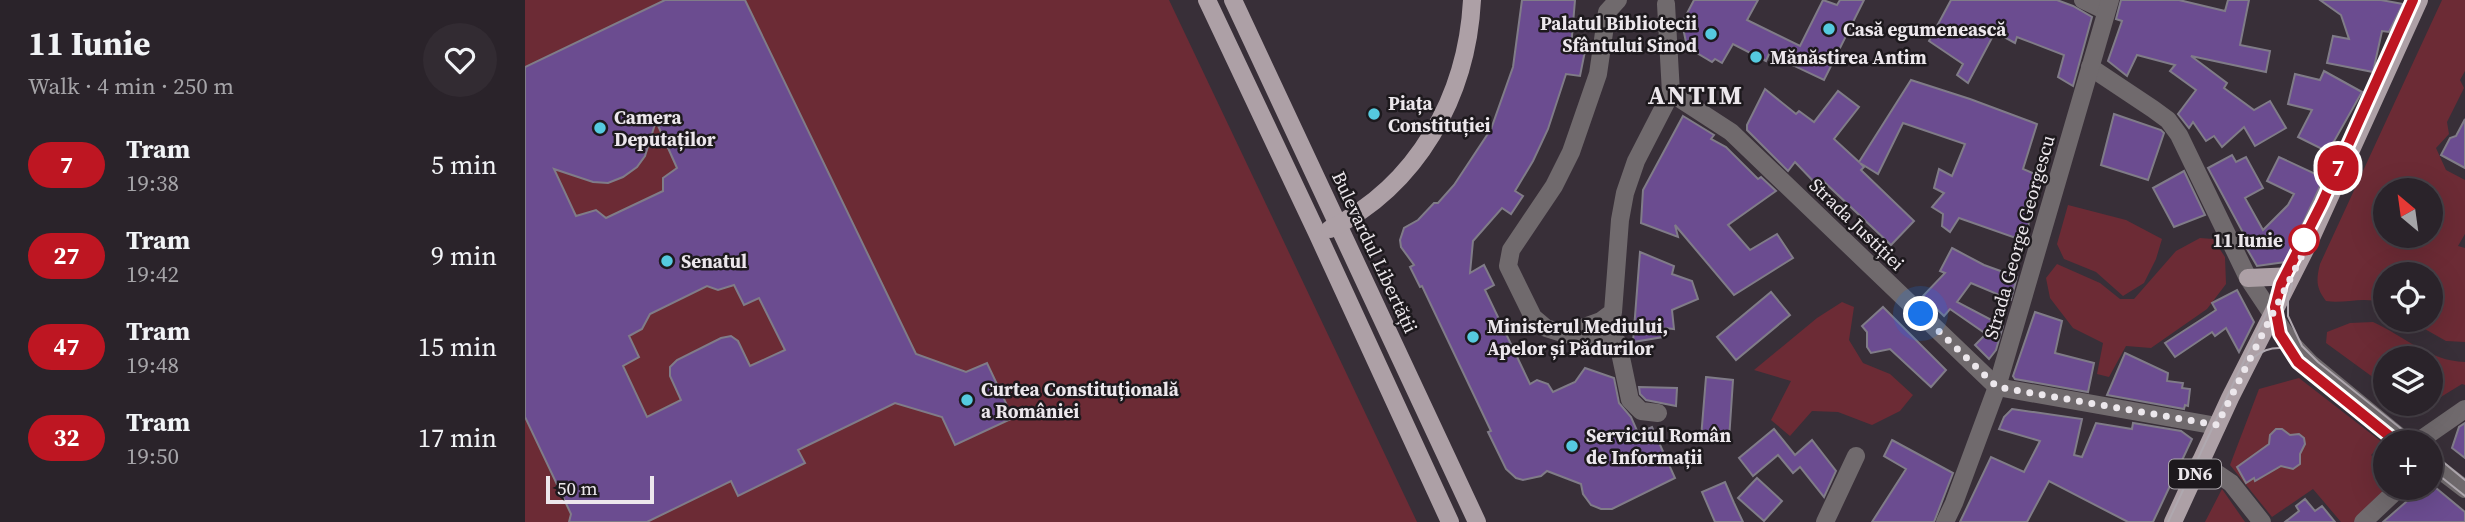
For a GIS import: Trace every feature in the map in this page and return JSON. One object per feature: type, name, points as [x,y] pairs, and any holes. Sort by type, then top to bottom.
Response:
[{"type":"main road","points":[[1207,0],[1450,522]]},
{"type":"main road","name":"Bulevardul Libertății","points":[[1233,0],[1477,522]]},
{"type":"main road","points":[[1318,235],[1366,207],[1401,176],[1439,125],[1465,57],[1472,0]]},
{"type":"main road","name":"DN6","points":[[2173,522],[2217,425],[2329,199],[2419,0]]},
{"type":"main road","points":[[2248,278],[2291,275]]},
{"type":"street","points":[[1618,0],[1607,12],[1598,74],[1571,152],[1554,186],[1509,256],[1510,273],[1533,317],[1546,328],[1618,343]]},
{"type":"street","points":[[2083,0],[2108,6]]},
{"type":"street","points":[[1658,413],[1641,411],[1630,400],[1613,312],[1620,219],[1625,192],[1636,161],[1671,93],[1666,5]]},
{"type":"street","name":"Strada George Georgescu","points":[[1945,522],[1997,387],[2108,6]]},
{"type":"street","points":[[2090,67],[2168,120],[2179,135],[2248,278],[2292,344],[2310,363],[2391,430]]},
{"type":"street","name":"Strada Justiției","points":[[1671,93],[1731,132],[1997,387]]},
{"type":"street","points":[[1565,334],[1580,330],[1613,312]]},
{"type":"street","points":[[1997,387],[2217,425]]},
{"type":"street","points":[[2435,430],[2465,410]]},
{"type":"street","points":[[1825,522],[1856,456]]},
{"type":"street","points":[[2200,462],[2231,483],[2262,522]]},
{"type":"street","points":[[2443,472],[2465,489]]},
{"type":"street","points":[[2363,522],[2386,500]]},
{"type":"shaded area","points":[[525,0],[1169,0],[1417,522],[525,522]]},
{"type":"shaded area","points":[[2442,0],[2465,0],[2465,71],[2460,80],[2464,88],[2447,122],[2449,134],[2436,148],[2446,170],[2465,180],[2465,234],[2458,246],[2465,248],[2465,342],[2446,341],[2430,332],[2443,332],[2443,262],[2373,262],[2373,300],[2326,301],[2320,292],[2320,264]]},
{"type":"shaded area","points":[[2068,205],[2126,220],[2162,239],[2144,283],[2123,296],[2096,272],[2064,259],[2057,244]]},
{"type":"shaded area","points":[[2200,238],[2213,239],[2225,257],[2226,284],[2207,309],[2151,348],[2126,346],[2109,377],[2097,374],[2103,343],[2073,328],[2050,298],[2046,278],[2057,264],[2100,283],[2120,299],[2134,299],[2176,251]]},
{"type":"shaded area","points":[[1842,302],[1854,307],[1849,340],[1863,363],[1890,374],[1913,395],[1900,411],[1872,425],[1838,412],[1812,411],[1790,436],[1771,420],[1791,381],[1754,370],[1817,318]]},
{"type":"shaded area","points":[[2373,322],[2373,332],[2391,332],[2416,346],[2373,346],[2373,377],[2326,343],[2327,332],[2350,323]]},
{"type":"shaded area","points":[[2443,358],[2465,362],[2465,385],[2462,384],[2443,396]]},
{"type":"shaded area","points":[[2299,378],[2373,435],[2373,500],[2379,500],[2354,522],[2341,522],[2313,489],[2272,517],[2230,465],[2259,389]]},
{"type":"shaded area","points":[[2222,489],[2245,522],[2205,522]]},
{"type":"building","points":[[665,0],[745,0],[916,354],[966,372],[987,363],[1013,418],[955,445],[942,417],[895,403],[798,450],[805,463],[738,496],[731,481],[647,522],[569,522],[571,514],[525,417],[525,67]],"holes":[[[656,121],[677,168],[663,178],[663,191],[606,218],[596,210],[576,216],[554,169],[593,182],[608,183],[623,177],[637,167],[645,156]],[[734,285],[744,305],[759,298],[785,350],[750,366],[738,341],[731,336],[721,338],[677,360],[670,367],[670,376],[681,400],[647,417],[623,366],[639,357],[629,336],[642,329],[650,314],[707,286],[718,290]]]},
{"type":"building","points":[[1522,0],[1575,0],[1571,48],[1585,51],[1580,76],[1566,74],[1548,129],[1515,191],[1523,196],[1511,214],[1502,208],[1473,241],[1470,273],[1484,265],[1494,285],[1485,290],[1530,384],[1537,380],[1548,384],[1553,392],[1575,382],[1585,368],[1614,378],[1619,403],[1631,417],[1638,433],[1652,427],[1675,478],[1612,509],[1591,505],[1583,494],[1581,484],[1547,471],[1541,476],[1523,480],[1516,478],[1506,469],[1488,432],[1491,431],[1422,286],[1420,287],[1410,267],[1414,265],[1401,247],[1404,228],[1418,220],[1434,203],[1438,203],[1454,185],[1491,129],[1513,67]]},
{"type":"building","points":[[1694,0],[1758,0],[1747,20],[1800,46],[1823,0],[1837,5],[1840,0],[1864,0],[1824,80],[1769,54],[1766,61],[1733,44],[1722,63],[1715,59],[1712,62],[1687,47],[1682,23]]},
{"type":"building","points":[[1951,0],[2057,0],[2092,17],[2073,86],[2058,77],[2064,55],[2017,37],[2015,43],[1995,32],[1968,83],[1957,75],[1963,64],[1929,41]]},
{"type":"building","points":[[2121,0],[2179,0],[2225,11],[2228,0],[2249,0],[2240,45],[2270,51],[2266,72],[2191,56],[2227,83],[2224,88],[2254,110],[2270,101],[2286,128],[2255,146],[2244,127],[2222,147],[2214,136],[2206,141],[2193,122],[2189,128],[2178,114],[2196,90],[2170,71],[2175,65],[2137,55],[2127,76],[2108,61],[2122,21],[2116,19]]},
{"type":"building","points":[[2320,0],[2381,0],[2403,4],[2389,32],[2382,31],[2373,72],[2327,63],[2333,36],[2349,39],[2341,15]]},
{"type":"building","points":[[2324,71],[2362,92],[2328,152],[2298,137],[2312,110],[2288,104],[2295,74],[2320,80]]},
{"type":"building","points":[[1911,80],[2037,124],[2023,169],[2042,177],[2024,219],[2029,220],[2027,242],[1959,218],[1950,232],[1942,226],[1943,214],[1932,207],[1944,193],[1934,188],[1939,169],[1952,176],[1965,144],[1903,123],[1878,174],[1860,163],[1864,167],[1861,170],[1914,221],[1891,245],[1821,179],[1816,184],[1795,162],[1788,171],[1747,130],[1765,89],[1796,114],[1799,111],[1814,122],[1838,91],[1859,107],[1834,139],[1859,162]]},
{"type":"building","points":[[2114,114],[2164,133],[2148,180],[2101,165]]},
{"type":"building","points":[[1683,116],[1714,135],[1711,139],[1726,147],[1758,179],[1761,177],[1776,191],[1728,225],[1750,250],[1777,234],[1793,258],[1734,295],[1675,225],[1678,237],[1641,223],[1643,190]]},
{"type":"building","points":[[2465,119],[2465,168],[2441,155]]},
{"type":"building","points":[[2232,155],[2236,162],[2246,157],[2263,188],[2245,198],[2263,230],[2288,205],[2294,194],[2267,181],[2279,157],[2324,178],[2285,262],[2257,266],[2243,242],[2247,240],[2208,168]]},
{"type":"building","points":[[2184,171],[2205,215],[2174,227],[2153,188]]},
{"type":"building","points":[[1952,248],[1984,265],[2017,277],[2011,300],[1971,283],[1957,302],[2003,326],[1996,350],[1989,359],[1975,345],[1986,334],[1950,309],[1944,316],[1923,296],[1945,273],[1940,271]]},
{"type":"building","points":[[1640,252],[1674,266],[1672,274],[1692,281],[1698,299],[1672,310],[1674,329],[1665,328],[1663,337],[1633,342]]},
{"type":"building","points":[[2237,290],[2254,322],[2239,352],[2226,328],[2215,336],[2212,332],[2175,357],[2165,343],[2216,310],[2212,303]]},
{"type":"building","points":[[1771,292],[1790,315],[1736,360],[1717,337]]},
{"type":"building","points":[[1883,307],[1946,370],[1931,387],[1890,349],[1871,353],[1867,347],[1867,332],[1862,326]]},
{"type":"building","points":[[2035,312],[2062,321],[2055,353],[2094,363],[2088,392],[2015,379],[2013,376]]},
{"type":"building","points":[[2125,353],[2168,373],[2167,381],[2183,383],[2182,388],[2190,389],[2188,406],[2185,405],[2184,409],[2107,395]]},
{"type":"building","points":[[1706,377],[1733,380],[1729,440],[1701,438]]},
{"type":"building","points":[[1639,387],[1677,388],[1676,406],[1646,400],[1640,394]]},
{"type":"building","points":[[2012,409],[2082,419],[2074,455],[2082,457],[2096,423],[2132,429],[2133,423],[2181,431],[2192,439],[2153,522],[2128,522],[2049,481],[2027,522],[1960,522],[1991,457],[2024,472],[2040,441],[1999,429],[2004,417]]},
{"type":"building","points":[[2465,423],[2465,458],[2452,448],[2459,427]]},
{"type":"building","points":[[1774,429],[1795,455],[1812,440],[1836,471],[1824,497],[1800,467],[1793,473],[1778,455],[1753,476],[1739,458]]},
{"type":"building","points":[[2276,429],[2282,429],[2290,435],[2299,434],[2304,438],[2300,464],[2293,469],[2281,466],[2255,481],[2254,478],[2246,483],[2237,467],[2269,444],[2270,435]]},
{"type":"building","points":[[1892,440],[1953,473],[1934,522],[1872,522],[1906,469],[1884,456]]},
{"type":"building","points":[[1757,478],[1782,501],[1764,521],[1738,498]]},
{"type":"building","points":[[1725,482],[1743,522],[1715,522],[1702,492]]},
{"type":"building","points":[[2443,494],[2465,512],[2465,522],[2383,522],[2408,500],[2443,500]]},
{"type":"building","points":[[2305,499],[2315,511],[2322,506],[2335,522],[2285,522],[2299,511],[2296,506]]},
{"type":"tram line","points":[[2168,522],[2322,203],[2413,0]]},
{"type":"tram line","name":"7","points":[[2382,430],[2298,362],[2280,334],[2275,307],[2281,284],[2322,203],[2413,0]]},
{"type":"tram line","points":[[2292,284],[2288,299],[2288,316],[2302,346],[2403,430]]},
{"type":"tram line","points":[[2277,297],[2279,330],[2295,356],[2382,430]]},
{"type":"tram line","points":[[2244,367],[2266,350],[2293,350]]},
{"type":"tram line","points":[[2443,462],[2465,480]]},
{"type":"tram line","points":[[2443,479],[2465,496]]},
{"type":"place","name":"Casă egumenească","points":[[1829,29]]},
{"type":"place","name":"Palatul Bibliotecii Sfântului Sinod","points":[[1711,34]]},
{"type":"place","name":"Mănăstirea Antim","points":[[1756,57]]},
{"type":"place","name":"Piața Constituției","points":[[1374,114]]},
{"type":"place","name":"Camera Deputaților","points":[[600,128]]},
{"type":"place","name":"11 Iunie","points":[[2304,240]]},
{"type":"place","name":"Senatul","points":[[667,261]]},
{"type":"place","name":"Ministerul Mediului, Apelor și Pădurilor","points":[[1473,337]]},
{"type":"place","name":"Curtea Constituțională a României","points":[[967,400]]},
{"type":"place","name":"Serviciul Român de Informații","points":[[1572,446]]},
{"type":"district","name":"ANTIM","points":[[1696,95]]},
{"type":"route","points":[[1921,314],[1997,387],[2217,425],[2311,237],[2304,240]]}]
